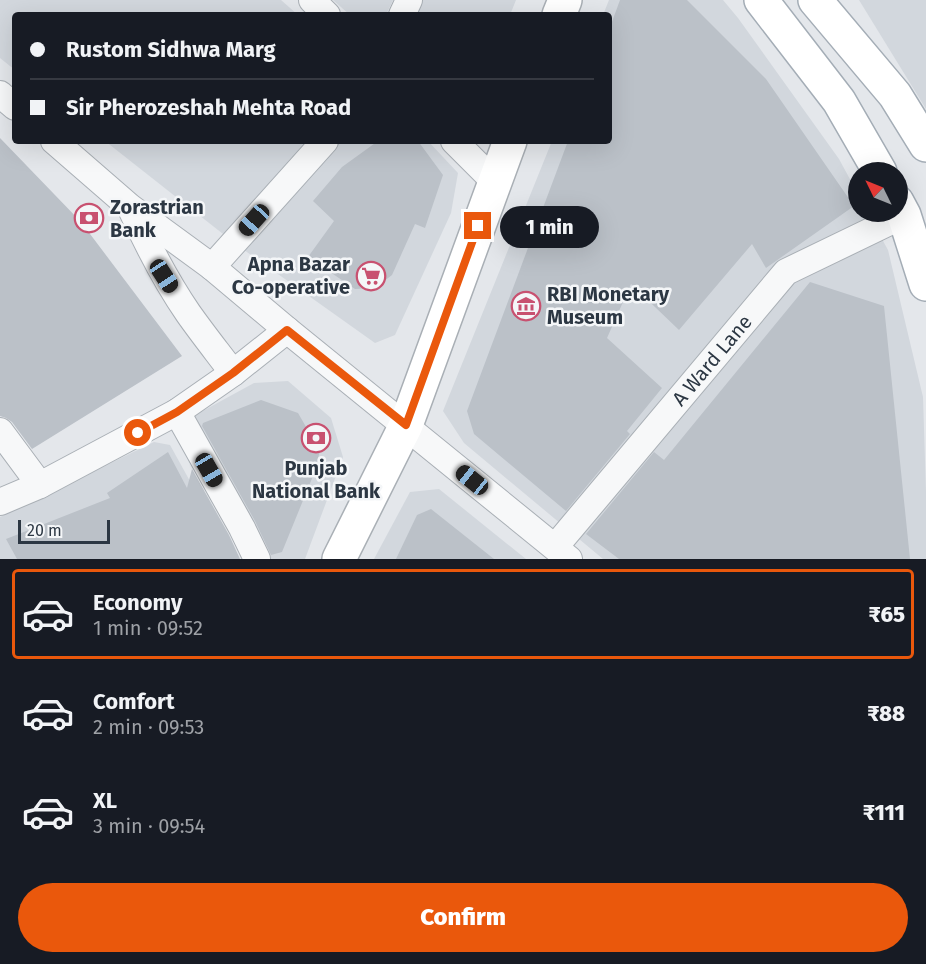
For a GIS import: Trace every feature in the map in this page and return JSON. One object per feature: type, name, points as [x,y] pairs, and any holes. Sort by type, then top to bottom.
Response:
[{"type":"street","points":[[312,0],[324,12]]},
{"type":"street","points":[[761,0],[839,101],[874,162]]},
{"type":"street","points":[[815,0],[895,96],[926,145]]},
{"type":"street","points":[[0,94],[12,104]]},
{"type":"street","points":[[57,144],[130,207],[212,267],[562,553]]},
{"type":"street","points":[[212,267],[322,144]]},
{"type":"street","points":[[457,144],[494,181]]},
{"type":"street","points":[[339,559],[406,425],[509,144]]},
{"type":"street","points":[[130,207],[164,276],[188,314],[233,373]]},
{"type":"street","name":"A Ward Lane","points":[[562,553],[786,272],[876,222]]},
{"type":"street","points":[[906,222],[926,284]]},
{"type":"street","points":[[0,502],[40,484],[177,412],[233,373],[287,330]]},
{"type":"street","points":[[177,412],[257,559]]},
{"type":"street","points":[[0,431],[40,484]]},
{"type":"shaded area","points":[[0,0],[281,0],[295,12],[12,12],[12,68],[0,58]]},
{"type":"shaded area","points":[[333,0],[393,0],[387,12],[347,12]]},
{"type":"shaded area","points":[[422,0],[516,0],[511,12],[416,12]]},
{"type":"shaded area","points":[[609,0],[723,0],[839,159],[848,176],[848,222],[873,222],[888,250],[923,397],[926,559],[603,559],[464,443],[443,411],[551,144],[612,144],[612,12],[604,12]]},
{"type":"shaded area","points":[[859,0],[926,0],[926,109]]},
{"type":"shaded area","points":[[109,144],[431,144],[458,173],[451,213],[395,335],[375,343],[237,245]]},
{"type":"shaded area","points":[[288,381],[331,418],[343,457],[305,559],[257,559],[188,419],[254,383]]},
{"type":"shaded area","points":[[154,442],[170,445],[233,559],[0,559],[0,517]]},
{"type":"shaded area","points":[[439,489],[526,559],[374,559],[410,492]]},
{"type":"building","points":[[620,0],[687,0],[766,79],[848,197],[848,210],[766,268],[752,244],[679,330],[631,284],[607,338],[662,388],[627,431],[630,434],[566,511],[474,434],[467,411],[567,144],[612,144],[612,22]]},
{"type":"building","points":[[0,138],[81,222],[182,356],[32,449],[12,422],[0,416]]},
{"type":"building","points":[[374,144],[420,144],[443,175],[425,228],[415,224],[392,275],[375,288],[355,289],[308,257],[334,221],[313,201],[342,167]]},
{"type":"building","points":[[810,282],[884,306],[910,559],[619,559],[586,534],[654,452],[664,460]]},
{"type":"building","points":[[261,400],[298,413],[320,451],[313,476],[282,552],[271,555],[255,521],[202,426],[203,423]]},
{"type":"building","points":[[168,452],[187,488],[192,469],[240,559],[17,559],[6,539],[110,498],[107,493]]},
{"type":"building","points":[[431,509],[494,559],[396,559],[417,515]]},
{"type":"place","name":"Zorastrian Bank","points":[[89,218]]},
{"type":"place","name":"Apna Bazar Co-operative","points":[[371,276]]},
{"type":"place","name":"RBI Monetary Museum","points":[[526,306]]},
{"type":"place","name":"Punjab National Bank","points":[[316,438]]},
{"type":"route","points":[[138,433],[177,412],[233,373],[287,330],[406,425],[478,226]]}]
